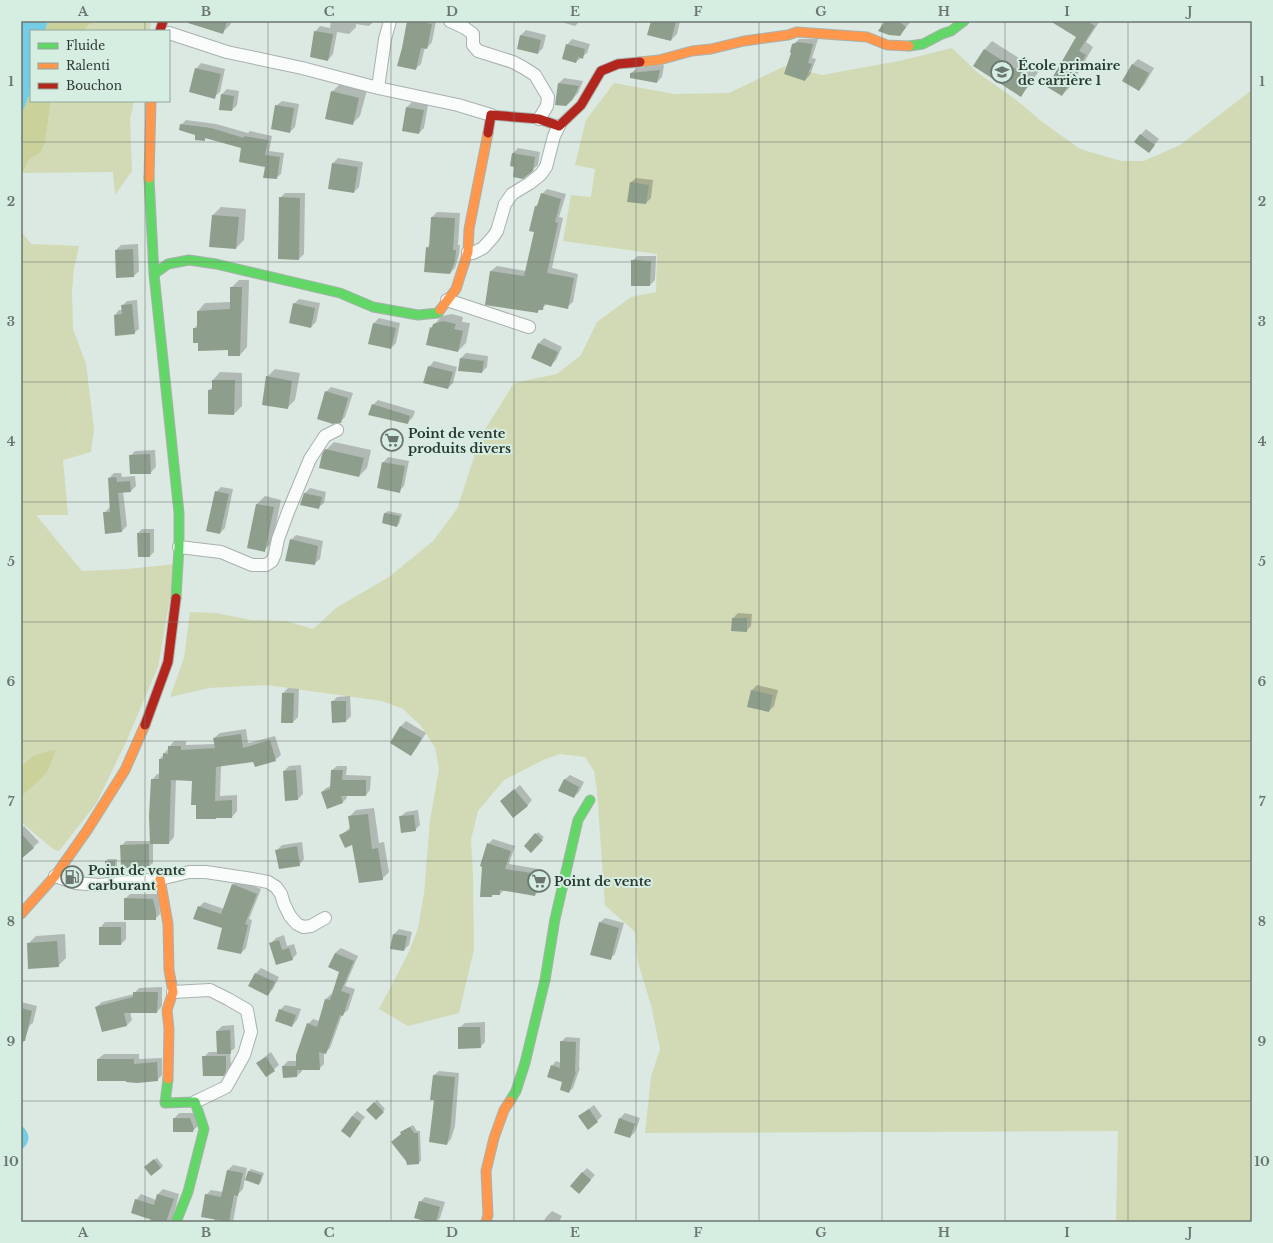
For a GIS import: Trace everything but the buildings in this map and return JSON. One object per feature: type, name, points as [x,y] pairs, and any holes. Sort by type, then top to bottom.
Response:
[{"type":"main road","points":[[154,274],[168,264],[189,260],[216,264],[340,293],[373,307],[418,315],[438,313],[456,289],[468,252],[469,229],[491,115],[539,119],[559,126],[574,114],[581,105],[601,71],[618,64],[659,60],[692,51],[711,49],[744,41],[788,35],[797,32],[867,37],[887,45],[924,44],[942,34],[952,31],[964,21]]},
{"type":"main road","points":[[21,914],[55,876],[88,829],[125,770],[148,719],[168,662],[176,597],[179,547],[179,513],[154,274],[149,178],[151,102]]},
{"type":"main road","points":[[486,1222],[488,1214],[486,1171],[494,1138],[504,1110],[516,1091],[525,1063],[545,980],[556,919],[578,820],[590,800]]},
{"type":"main road","points":[[160,879],[168,924],[169,970],[173,992],[167,1010],[169,1029],[168,1078],[165,1103],[195,1102],[204,1129],[188,1192],[176,1222]]},
{"type":"street","points":[[378,88],[385,39],[390,21]]},
{"type":"street","points":[[450,21],[465,28],[473,34],[473,45],[478,51],[513,62],[535,75],[548,97],[547,106],[539,119]]},
{"type":"street","points":[[170,32],[227,52],[302,68],[378,88],[458,105],[491,115]]},
{"type":"street","points":[[468,252],[473,252],[482,248],[493,237],[497,231],[507,200],[512,194],[537,179],[541,174],[546,167],[554,136],[559,126]]},
{"type":"street","points":[[447,300],[529,327]]},
{"type":"street","points":[[179,547],[221,552],[252,564],[266,565],[272,561],[276,554],[278,539],[288,512],[310,459],[324,436],[337,430]]},
{"type":"street","points":[[55,876],[76,883],[98,885],[160,879],[189,872],[206,872],[268,882],[276,886],[282,894],[284,904],[290,916],[297,924],[303,927],[311,926],[325,918]]},
{"type":"street","points":[[173,992],[210,990],[228,998],[247,1010],[251,1032],[244,1055],[226,1087],[195,1102]]},
{"type":"green space","points":[[48,21],[92,21],[84,30],[45,30]]},
{"type":"green space","points":[[92,21],[151,21],[150,30],[84,30]]},
{"type":"green space","points":[[952,48],[978,73],[1015,99],[1041,121],[1080,149],[1121,161],[1144,161],[1180,145],[1252,90],[1252,1222],[1116,1222],[1118,1131],[645,1133],[651,1077],[660,1049],[651,1005],[638,963],[635,932],[605,905],[597,791],[594,771],[585,757],[560,754],[543,760],[504,780],[478,811],[471,840],[474,949],[459,1013],[408,1026],[379,1009],[408,954],[418,928],[424,894],[430,820],[439,769],[435,747],[420,725],[403,709],[382,701],[267,685],[209,688],[170,697],[184,658],[190,612],[216,613],[251,620],[286,621],[313,629],[336,608],[389,577],[433,541],[457,509],[481,436],[514,383],[557,374],[581,355],[597,322],[631,297],[656,292],[657,254],[563,241],[571,195],[591,197],[595,169],[575,165],[586,120],[614,83],[674,94],[729,93],[785,66],[822,75],[899,61]]},
{"type":"green space","points":[[30,94],[30,102],[51,102],[45,143],[40,153],[29,160],[21,175],[21,116]]},
{"type":"green space","points":[[51,102],[134,102],[130,119],[132,171],[115,195],[113,172],[21,173],[29,160],[40,153],[45,143]]},
{"type":"green space","points":[[21,231],[31,244],[79,246],[74,268],[72,292],[73,329],[86,364],[94,429],[91,452],[63,460],[68,515],[36,515],[82,571],[127,569],[176,564],[158,667],[126,742],[96,804],[59,851],[53,849],[21,822],[21,797],[46,774],[28,760],[21,769]]},
{"type":"green space","points":[[56,750],[46,774],[21,797],[20,782],[22,768],[32,757]]},
{"type":"water","points":[[21,21],[48,21],[45,30],[30,30],[30,94],[21,116]]},
{"type":"water","points":[[21,1125],[27,1132],[28,1141],[21,1150]]},
{"type":"traffic: fast","points":[[909,46],[923,44],[951,31],[964,21]]},
{"type":"traffic: fast","points":[[149,178],[154,274],[179,513],[176,598]]},
{"type":"traffic: fast","points":[[154,274],[168,264],[189,260],[216,264],[340,293],[373,307],[418,315],[438,313],[440,310]]},
{"type":"traffic: fast","points":[[510,1101],[516,1091],[525,1063],[545,980],[555,919],[578,820],[590,800]]},
{"type":"traffic: fast","points":[[168,1079],[165,1103],[195,1102],[204,1129],[188,1192],[176,1222]]},
{"type":"traffic: slow","points":[[640,62],[659,60],[692,51],[711,49],[744,41],[788,35],[797,32],[867,37],[887,45],[909,46]]},
{"type":"traffic: slow","points":[[149,178],[151,102]]},
{"type":"traffic: slow","points":[[440,310],[456,289],[468,252],[469,229],[488,133]]},
{"type":"traffic: slow","points":[[21,914],[55,876],[88,829],[125,770],[145,725]]},
{"type":"traffic: slow","points":[[160,879],[168,924],[169,970],[173,992],[167,1010],[169,1029],[168,1079]]},
{"type":"traffic: slow","points":[[486,1222],[488,1215],[486,1171],[494,1138],[504,1110],[510,1101]]},
{"type":"traffic: jam","points":[[160,30],[163,21]]},
{"type":"traffic: jam","points":[[488,133],[491,115],[539,119],[559,126],[581,105],[601,71],[618,64],[640,62]]},
{"type":"traffic: jam","points":[[145,725],[168,662],[176,598]]},
{"type":"place","name":"École primaire de carrière 1","points":[[1002,72]]},
{"type":"place","name":"Point de vente produits divers","points":[[392,440]]},
{"type":"place","name":"Point de vente carburant","points":[[72,877]]},
{"type":"place","name":"Point de vente","points":[[539,881]]}]
